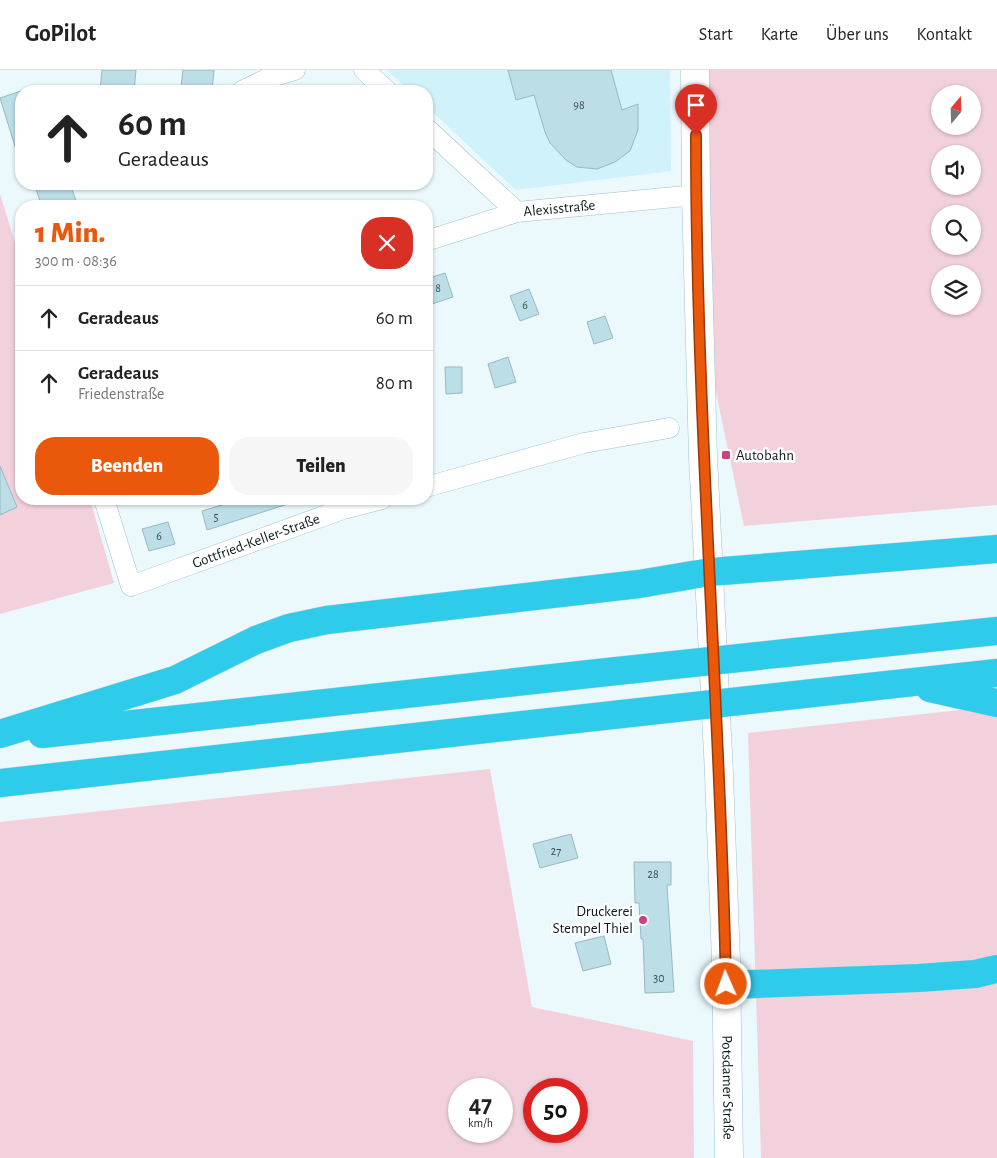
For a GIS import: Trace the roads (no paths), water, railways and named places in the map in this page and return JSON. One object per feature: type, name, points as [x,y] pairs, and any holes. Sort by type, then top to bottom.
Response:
[{"type":"highway","points":[[0,734],[175,680],[256,640],[289,628],[327,620],[639,584],[710,572],[997,549]]},
{"type":"highway","points":[[0,739],[997,631]]},
{"type":"highway","points":[[0,783],[997,673]]},
{"type":"highway","points":[[907,683],[997,703]]},
{"type":"highway","points":[[726,984],[919,978],[975,974],[997,970]]},
{"type":"main road","name":"Potsdamer Straße","points":[[695,70],[696,194],[703,457],[720,805],[729,1158]]},
{"type":"street","points":[[254,85],[271,77],[294,70]]},
{"type":"street","points":[[364,70],[380,85]]},
{"type":"street","points":[[433,134],[517,212]]},
{"type":"street","name":"Alexisstraße","points":[[433,239],[517,212],[696,194]]},
{"type":"street","points":[[433,484],[584,443],[669,428]]},
{"type":"street","name":"Gottfried-Keller-Straße","points":[[106,505],[131,586],[361,505]]},
{"type":"place","name":"Autobahn","points":[[726,455]]},
{"type":"place","name":"Druckerei Stempel Thiel","points":[[643,920]]}]
